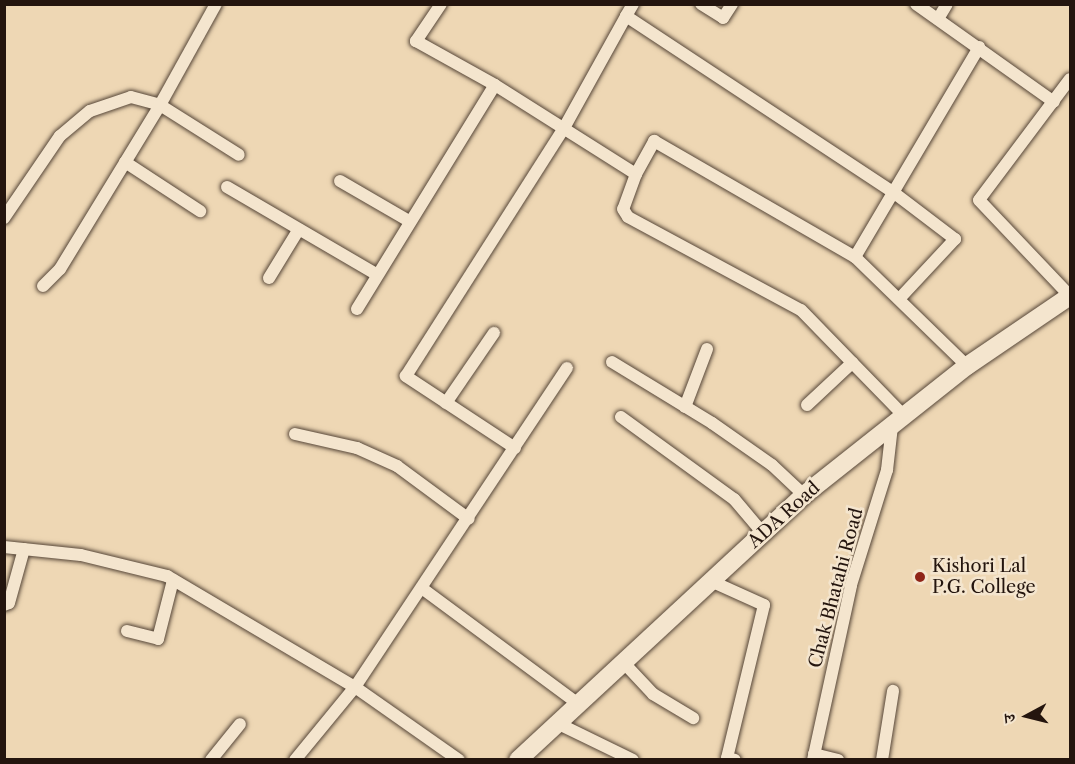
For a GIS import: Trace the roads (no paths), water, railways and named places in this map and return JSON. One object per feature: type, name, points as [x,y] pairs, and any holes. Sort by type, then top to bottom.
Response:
[{"type":"street","points":[[43,286],[60,269],[160,105],[216,4]]},
{"type":"street","points":[[441,4],[416,41],[495,85],[636,174]]},
{"type":"street","points":[[516,448],[406,376],[564,128],[633,4]]},
{"type":"street","points":[[701,4],[723,18],[732,4]]},
{"type":"street","points":[[916,4],[1054,102]]},
{"type":"street","points":[[938,19],[947,4]]},
{"type":"street","points":[[626,16],[892,192],[955,239],[899,299]]},
{"type":"street","points":[[855,257],[979,47]]},
{"type":"street","points":[[357,309],[376,274],[495,85]]},
{"type":"street","points":[[1068,88],[1054,102],[979,200],[1070,296]]},
{"type":"street","points":[[4,218],[60,136],[90,111],[131,98],[160,105],[239,156]]},
{"type":"street","points":[[898,421],[852,363],[801,310],[628,217],[623,209],[636,174],[654,141],[855,257],[967,366]]},
{"type":"street","points":[[125,162],[200,211]]},
{"type":"street","points":[[340,181],[409,221]]},
{"type":"street","points":[[227,187],[376,274]]},
{"type":"street","points":[[269,278],[299,229]]},
{"type":"street","name":"ADA Road","points":[[518,759],[580,705],[804,495],[967,366],[1070,296]]},
{"type":"street","points":[[446,403],[494,333]]},
{"type":"street","points":[[685,407],[706,349]]},
{"type":"street","points":[[612,362],[772,465],[804,495]]},
{"type":"street","points":[[807,405],[852,363]]},
{"type":"street","points":[[295,759],[355,687],[423,589],[567,368]]},
{"type":"street","points":[[621,417],[734,499],[762,532]]},
{"type":"street","name":"Chak Bhatahi Road","points":[[813,757],[851,585],[887,470],[898,421]]},
{"type":"street","points":[[295,434],[357,448],[397,466],[469,519]]},
{"type":"street","points":[[4,547],[81,555],[173,580],[355,687],[459,759]]},
{"type":"street","points":[[4,605],[9,603],[24,549]]},
{"type":"street","points":[[127,631],[159,639],[173,580]]},
{"type":"street","points":[[713,582],[764,605],[727,758],[735,759]]},
{"type":"street","points":[[423,589],[580,705]]},
{"type":"street","points":[[624,663],[653,694],[693,718]]},
{"type":"street","points":[[882,759],[893,691]]},
{"type":"street","points":[[211,759],[240,724]]},
{"type":"street","points":[[559,724],[633,759]]},
{"type":"street","points":[[813,757],[838,759]]},
{"type":"place","name":"Kishori Lal P.G. College","points":[[920,577]]}]
